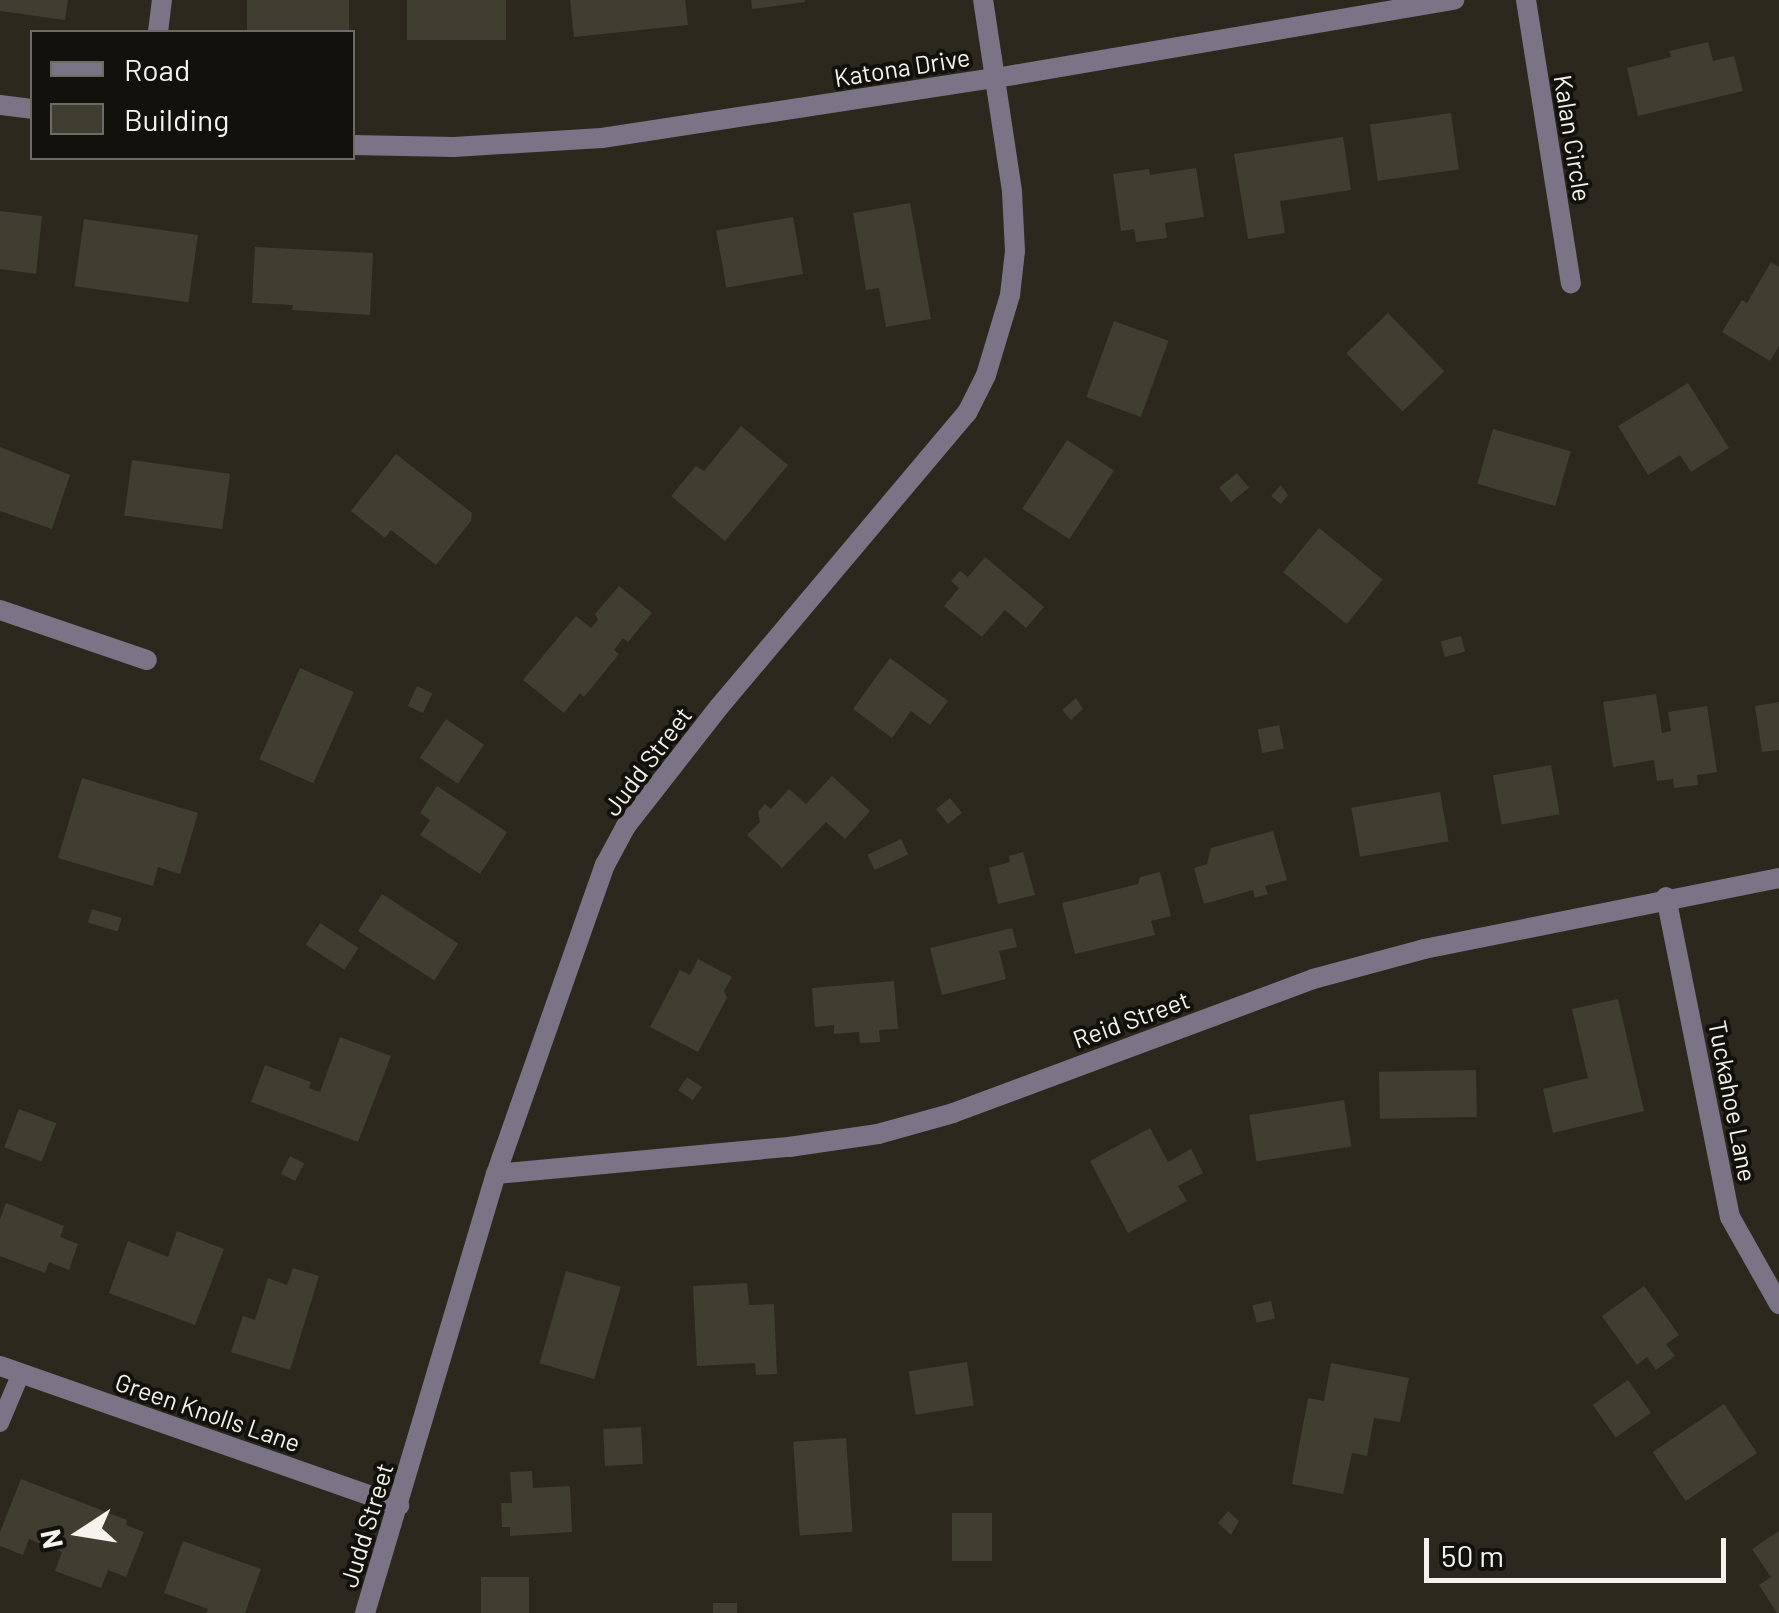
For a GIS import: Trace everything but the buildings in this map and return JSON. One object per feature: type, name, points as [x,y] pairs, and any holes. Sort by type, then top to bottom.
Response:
[{"type":"street","points":[[158,30],[162,0]]},
{"type":"street","name":"Judd Street","points":[[365,1613],[496,1174],[591,899],[626,826],[719,707],[880,522],[967,413],[986,376],[1010,295],[1014,250],[996,78],[983,0]]},
{"type":"street","name":"Katona Drive","points":[[355,145],[454,147],[602,138],[996,78],[1454,0]]},
{"type":"street","name":"Kalan Circle","points":[[1526,0],[1571,283]]},
{"type":"street","points":[[0,105],[30,109]]},
{"type":"street","points":[[0,610],[147,660]]},
{"type":"street","name":"Reid Street","points":[[496,1174],[789,1148],[892,1130],[953,1112],[1313,979],[1424,949],[1779,878]]},
{"type":"street","name":"Tuckahoe Lane","points":[[1666,898],[1730,1217],[1779,1304]]},
{"type":"street","name":"Green Knolls Lane","points":[[0,1366],[399,1506]]},
{"type":"lane","points":[[0,1423],[22,1373]]}]
